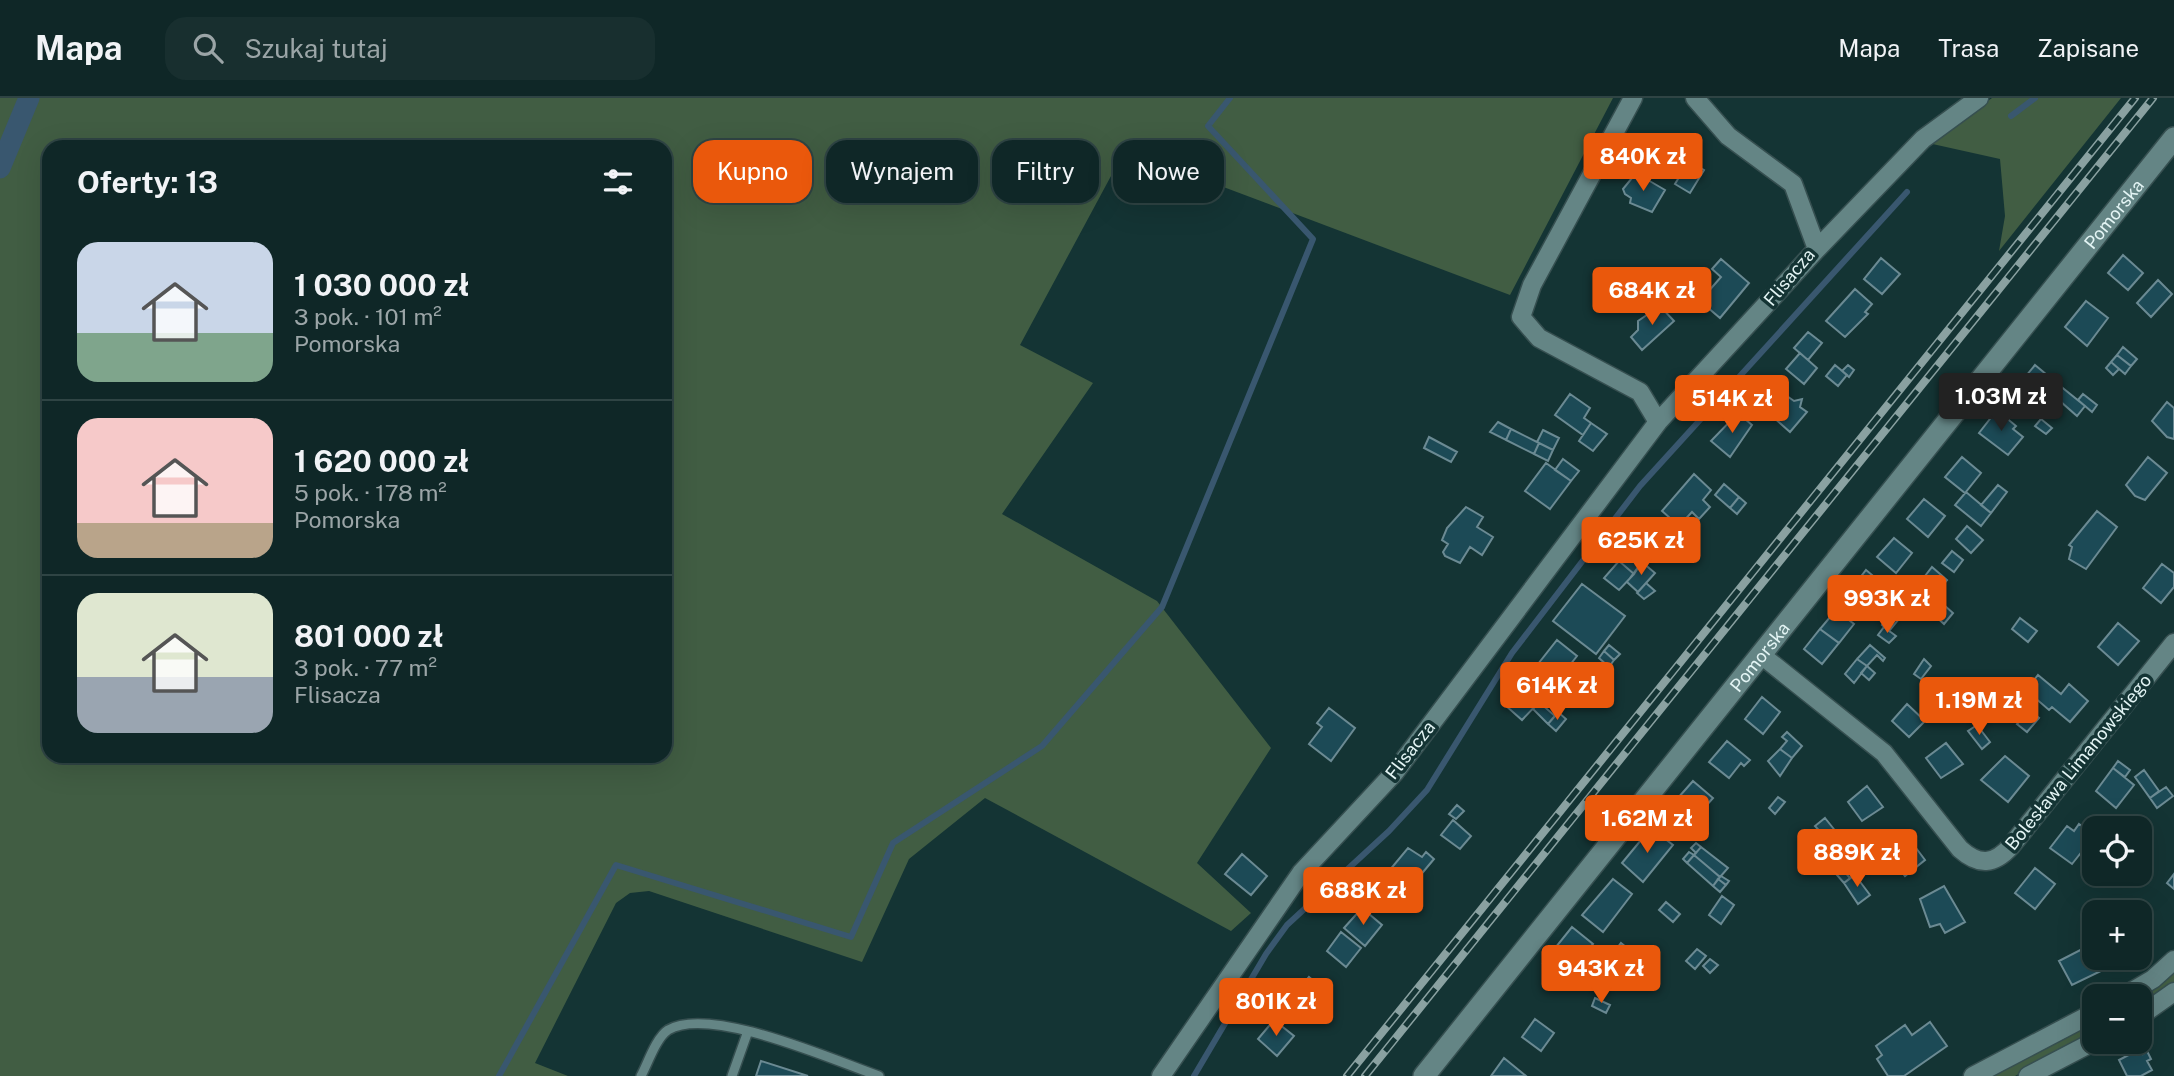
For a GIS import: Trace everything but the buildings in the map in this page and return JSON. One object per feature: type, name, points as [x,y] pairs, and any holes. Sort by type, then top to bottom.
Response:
[{"type":"street","points":[[1633,98],[1532,285],[1521,317],[1539,338],[1640,392],[1658,422]]},
{"type":"street","name":"Flisacza","points":[[1161,1076],[1301,873],[1395,772],[1658,422],[1817,249],[1793,184],[1728,136],[1695,98]]},
{"type":"street","points":[[1817,249],[1923,139],[1979,98]]},
{"type":"street","name":"Pomorska","points":[[1424,1076],[2174,138]]},
{"type":"street","name":"Bolesława Limanowskiego","points":[[1760,654],[1884,753],[1960,849],[1972,859],[1986,863],[2000,858],[2011,846],[2174,643]]},
{"type":"street","points":[[2144,984],[2174,960]]},
{"type":"street","points":[[2152,1008],[2174,992]]},
{"type":"street","points":[[1973,1076],[2082,1019]]},
{"type":"street","points":[[2028,1076],[2082,1048]]},
{"type":"lane","points":[[641,1076],[665,1032],[684,1023],[748,1031],[879,1076]]},
{"type":"lane","points":[[732,1076],[748,1031]]},
{"type":"green space","points":[[0,98],[1613,98],[1510,295],[1224,187],[1224,140],[1113,140],[1113,172],[1099,198],[1099,140],[992,140],[992,203],[1096,203],[1020,345],[1093,383],[1002,514],[1157,601],[1271,748],[1197,863],[1251,913],[1231,931],[985,798],[909,859],[862,962],[649,891],[630,893],[616,903],[535,1063],[568,1076],[0,1076]]},
{"type":"green space","points":[[1992,98],[2121,98],[1999,251],[2005,216],[2000,159],[1928,143]]},
{"type":"green space","points":[[2174,967],[2174,982],[2152,998],[2152,986]]},
{"type":"green space","points":[[2082,1024],[2082,1041],[2015,1076],[1986,1076]]},
{"type":"waterway","points":[[0,168],[29,98]]},
{"type":"waterway","points":[[499,1076],[616,865],[851,937],[893,843],[1042,746],[1162,607],[1313,239],[1208,126],[1230,98]]},
{"type":"waterway","points":[[2011,116],[2035,98]]},
{"type":"waterway","points":[[1194,1076],[1266,954],[1287,925],[1389,831],[1427,790],[1512,653],[1640,486],[1907,192]]},
{"type":"railway","points":[[1347,1076],[2135,98]]},
{"type":"railway","points":[[1365,1076],[2153,98]]}]
